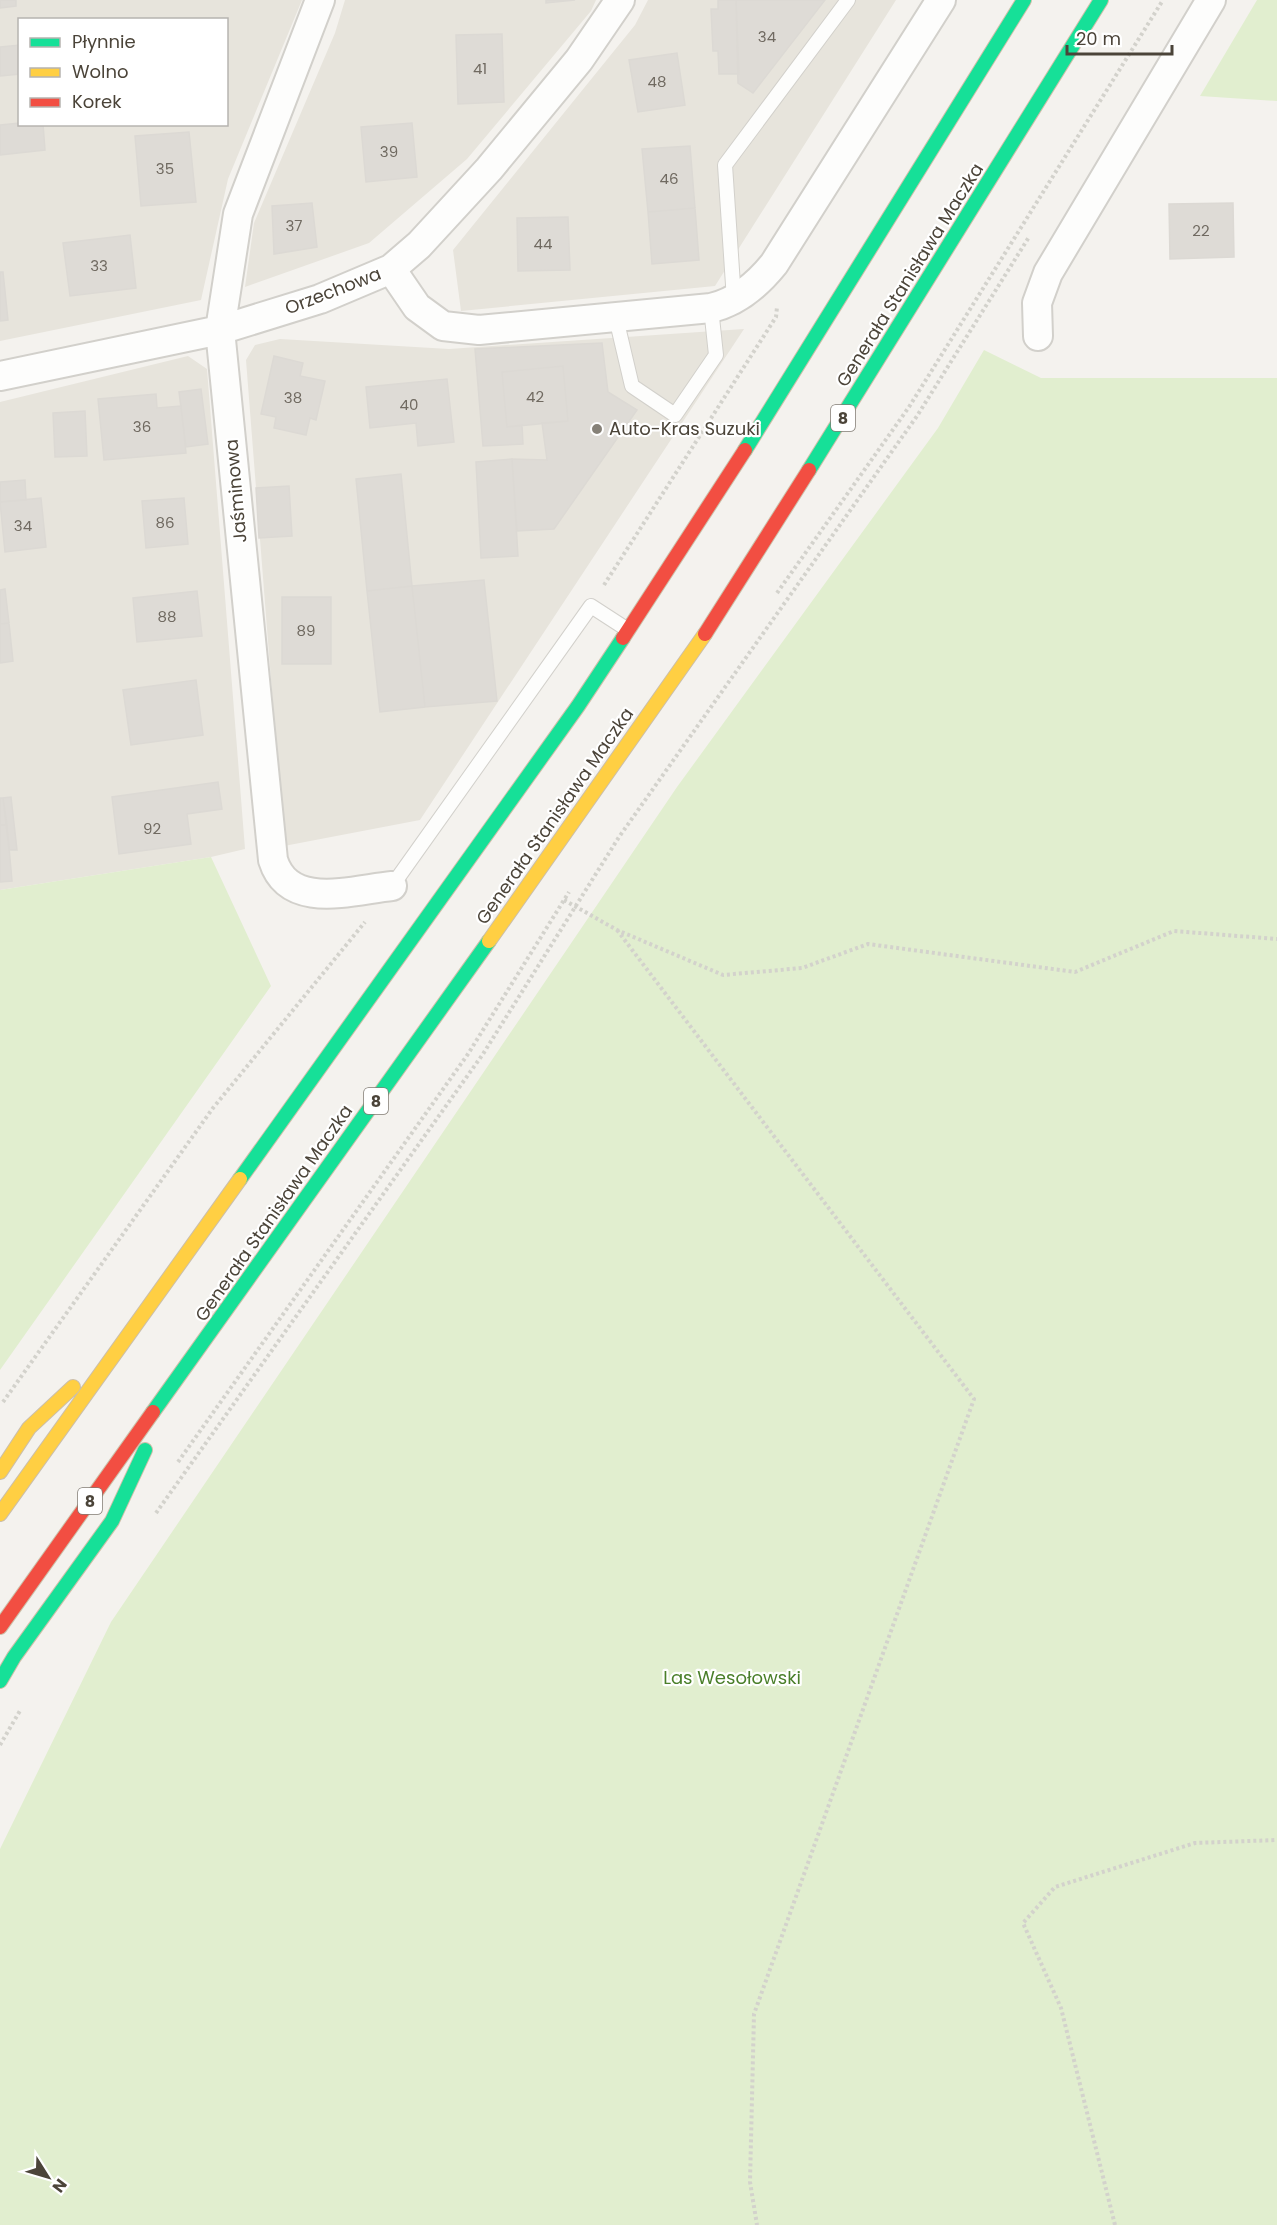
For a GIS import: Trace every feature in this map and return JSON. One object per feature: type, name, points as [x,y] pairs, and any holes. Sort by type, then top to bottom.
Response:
[{"type":"highway","points":[[0,1514],[578,706],[629,631],[741,458],[1024,0]]},
{"type":"highway","name":"Generała Stanisława Maczka","points":[[0,1627],[532,881],[727,602],[1101,0]]},
{"type":"highway","points":[[0,1472],[29,1428],[126,1337]]},
{"type":"highway","points":[[0,1681],[14,1657],[112,1521],[180,1376]]},
{"type":"street","name":"Jaśminowa","points":[[320,0],[238,214],[220,330],[273,860],[276,871],[300,892],[314,894],[393,886]]},
{"type":"street","name":"Orzechowa","points":[[0,376],[220,330],[320,299],[391,269],[420,245],[489,169],[579,60],[620,0]]},
{"type":"street","points":[[391,269],[417,307],[443,326],[479,330],[616,318],[722,304],[761,279],[774,264],[941,0]]},
{"type":"street","points":[[1038,336],[1037,303],[1048,273],[1211,0]]},
{"type":"lane","points":[[616,318],[632,386],[675,415],[716,356],[722,304],[725,165],[848,0]]},
{"type":"lane","points":[[393,886],[591,606],[629,631]]},
{"type":"path","points":[[153,1518],[483,1054],[619,837],[917,416],[1030,234]]},
{"type":"path","points":[[591,606],[776,317],[778,309],[774,295],[761,279]]},
{"type":"path","points":[[532,881],[617,930],[723,975],[802,968],[868,944],[1075,972],[1174,931],[1277,939]]},
{"type":"path","points":[[0,1406],[213,1108],[393,886]]},
{"type":"path","points":[[617,930],[974,1399],[754,2014],[750,2182],[757,2225]]},
{"type":"path","points":[[0,1744],[22,1706]]},
{"type":"path","points":[[1115,2225],[1061,2008],[1023,1923],[1055,1887],[1195,1843],[1277,1840]]},
{"type":"shaded area","points":[[0,0],[302,0],[228,179],[201,300],[0,341]]},
{"type":"shaded area","points":[[345,0],[596,0],[591,11],[467,159],[369,243],[245,287],[254,223],[335,33]]},
{"type":"shaded area","points":[[648,0],[896,0],[715,286],[461,311],[453,250],[635,25]]},
{"type":"shaded area","points":[[744,329],[420,820],[284,846],[246,360],[255,345],[280,339],[449,349]]},
{"type":"shaded area","points":[[188,356],[207,369],[245,849],[211,857],[0,890],[0,402]]},
{"type":"green space","points":[[1257,0],[1277,0],[1277,101],[1200,96]]},
{"type":"green space","name":"Las Wesołowski","points":[[984,350],[1041,378],[1277,378],[1277,2225],[0,2225],[0,1849],[111,1622],[677,787],[938,428]]},
{"type":"green space","points":[[211,857],[271,986],[0,1370],[0,890]]},
{"type":"building","points":[[0,0],[16,0],[16,6],[0,8]]},
{"type":"building","points":[[546,0],[575,0],[546,3]]},
{"type":"building","points":[[718,0],[736,0],[739,74],[719,74],[718,51],[713,51],[711,9],[718,9]]},
{"type":"building","points":[[736,0],[825,0],[753,93],[738,83]]},
{"type":"building","points":[[502,34],[504,102],[458,104],[456,35]]},
{"type":"building","points":[[18,45],[18,74],[0,76],[0,47]]},
{"type":"building","points":[[677,53],[685,105],[638,112],[629,60]]},
{"type":"building","points":[[18,123],[18,126],[43,126],[45,150],[0,155],[0,125]]},
{"type":"building","points":[[412,123],[417,177],[366,182],[361,127]]},
{"type":"building","points":[[189,132],[196,202],[141,206],[135,136]]},
{"type":"building","points":[[690,146],[695,208],[648,212],[642,149]]},
{"type":"building","points":[[312,203],[317,247],[274,254],[272,206]]},
{"type":"building","points":[[1233,203],[1234,257],[1170,259],[1169,204]]},
{"type":"building","points":[[695,208],[699,260],[652,264],[648,212]]},
{"type":"building","points":[[568,217],[570,270],[518,271],[517,218]]},
{"type":"building","points":[[130,235],[136,288],[70,296],[63,243]]},
{"type":"building","points":[[0,272],[3,272],[8,320],[0,321]]},
{"type":"building","points":[[602,343],[608,392],[637,410],[554,529],[517,531],[512,459],[547,460],[542,423],[568,421],[563,366],[502,372],[507,427],[522,425],[523,444],[483,446],[475,349]]},
{"type":"building","points":[[274,356],[303,363],[300,376],[325,381],[316,420],[310,418],[306,435],[274,428],[276,417],[261,414]]},
{"type":"building","points":[[563,366],[568,421],[507,427],[502,372]]},
{"type":"building","points":[[447,379],[454,442],[418,446],[416,423],[370,428],[366,387]]},
{"type":"building","points":[[201,389],[208,444],[186,447],[179,392]]},
{"type":"building","points":[[156,394],[157,408],[181,406],[186,453],[104,460],[98,399]]},
{"type":"building","points":[[85,411],[87,456],[55,457],[53,413]]},
{"type":"building","points":[[512,459],[518,556],[481,558],[476,462]]},
{"type":"building","points":[[401,474],[412,586],[367,591],[356,479]]},
{"type":"building","points":[[25,480],[26,500],[0,502],[0,482]]},
{"type":"building","points":[[289,486],[292,536],[259,538],[256,488]]},
{"type":"building","points":[[41,498],[46,547],[5,552],[0,502]]},
{"type":"building","points":[[184,498],[188,544],[146,548],[142,501]]},
{"type":"building","points":[[484,580],[497,701],[425,707],[412,586]]},
{"type":"building","points":[[412,586],[425,707],[380,712],[367,591]]},
{"type":"building","points":[[5,589],[9,623],[0,624],[0,590]]},
{"type":"building","points":[[197,591],[202,636],[137,642],[133,598]]},
{"type":"building","points":[[282,597],[331,597],[331,664],[282,664]]},
{"type":"building","points":[[9,623],[13,661],[0,663],[0,624]]},
{"type":"building","points":[[196,680],[203,735],[131,745],[123,690]]},
{"type":"building","points":[[218,782],[222,809],[187,814],[191,844],[119,854],[112,797]]},
{"type":"building","points":[[11,797],[17,850],[9,850],[3,798]]},
{"type":"building","points":[[0,798],[3,798],[7,825],[0,825]]},
{"type":"building","points":[[0,825],[7,825],[12,881],[0,882]]},
{"type":"traffic: fast","points":[[745,450],[1024,0]]},
{"type":"traffic: fast","points":[[809,470],[1101,0]]},
{"type":"traffic: fast","points":[[240,1179],[578,706],[623,638]]},
{"type":"traffic: fast","points":[[153,1412],[489,941]]},
{"type":"traffic: fast","points":[[0,1681],[14,1657],[112,1521],[145,1450]]},
{"type":"traffic: slow","points":[[489,941],[705,634]]},
{"type":"traffic: slow","points":[[0,1514],[240,1179]]},
{"type":"traffic: slow","points":[[0,1472],[29,1428],[73,1387]]},
{"type":"traffic: jam","points":[[623,638],[745,450]]},
{"type":"traffic: jam","points":[[705,634],[809,470]]},
{"type":"traffic: jam","points":[[0,1627],[153,1412]]},
{"type":"place","name":"Auto-Kras Suzuki","points":[[597,429]]}]
